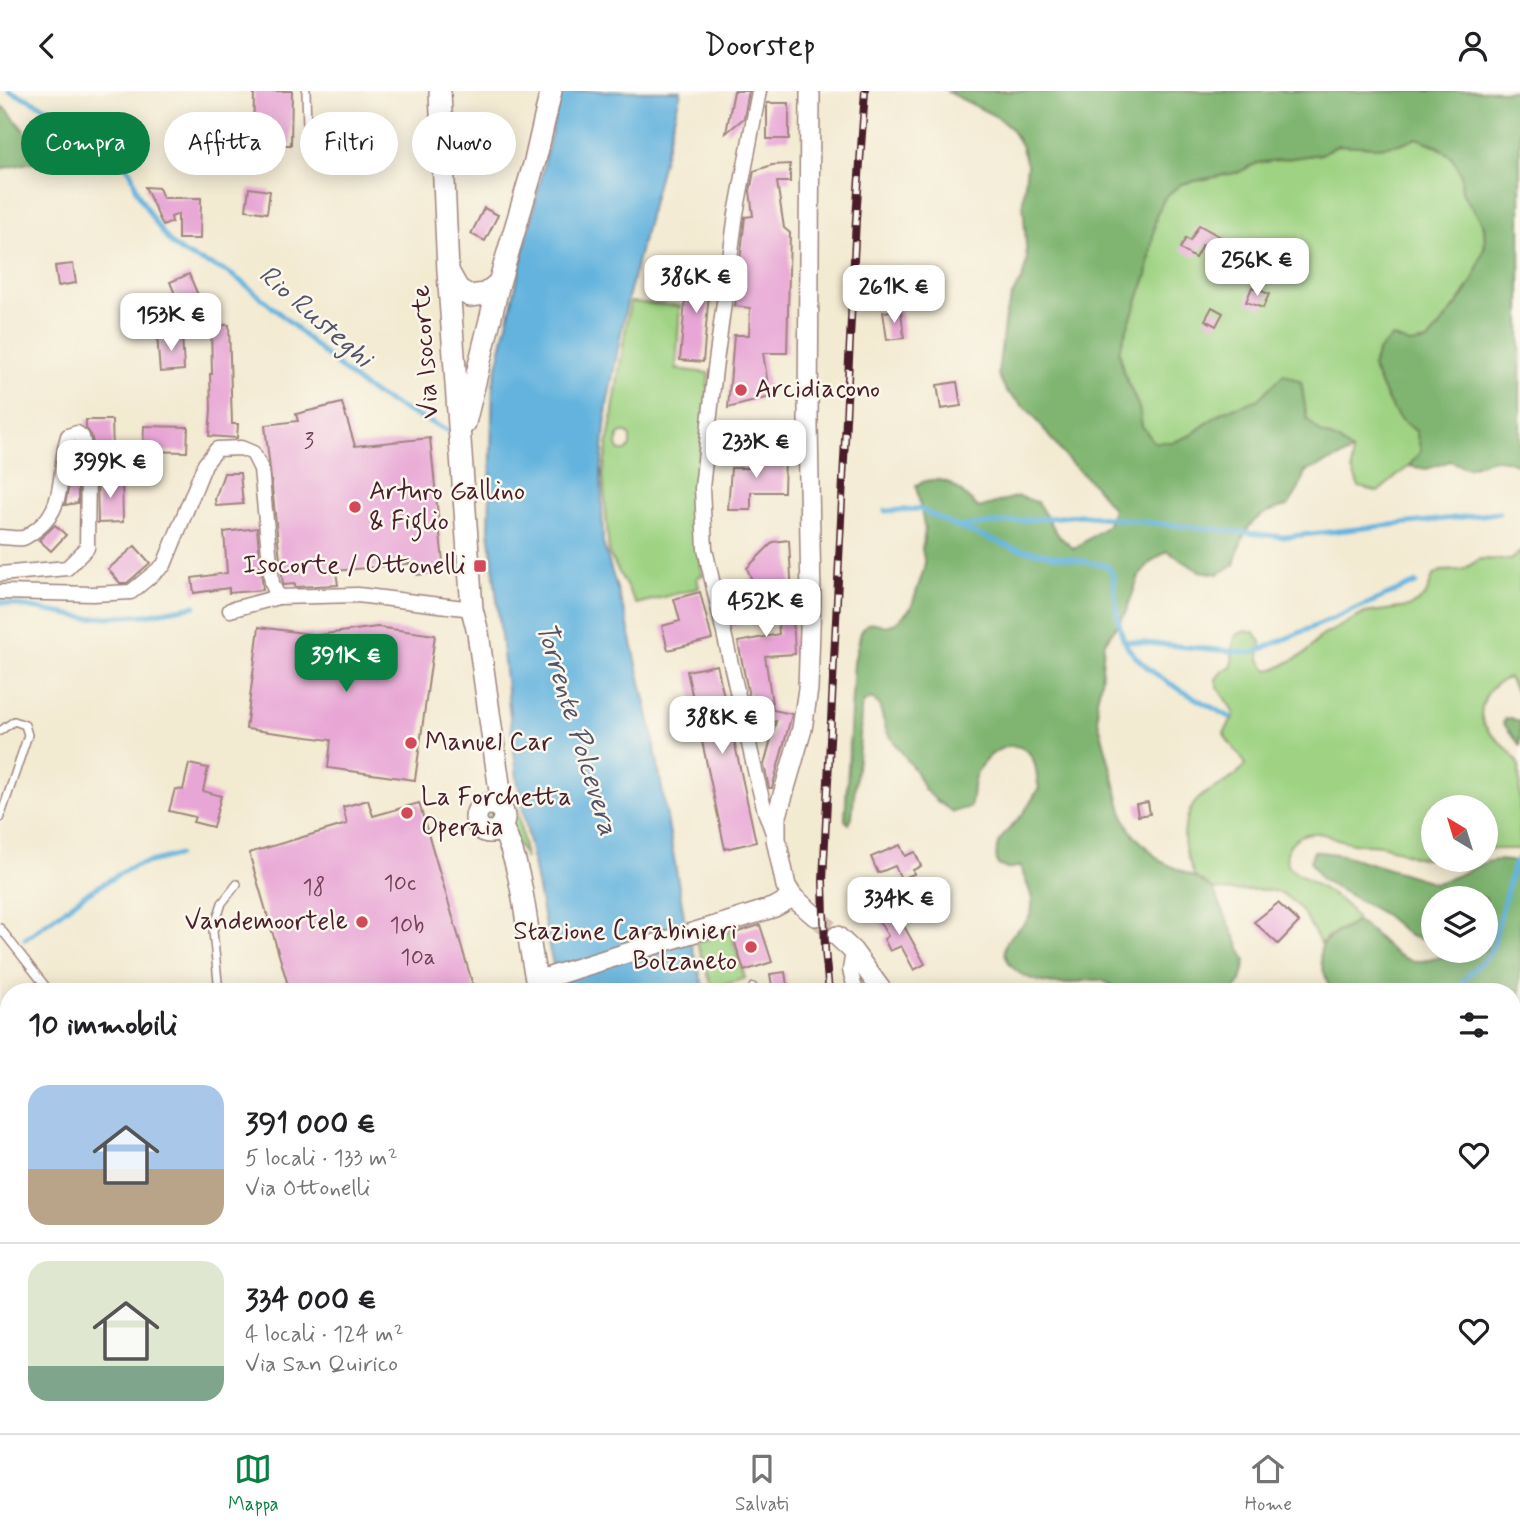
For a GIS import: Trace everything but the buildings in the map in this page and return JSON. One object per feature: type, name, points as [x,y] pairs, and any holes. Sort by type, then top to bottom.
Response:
[{"type":"main road","name":"Via Isocorte","points":[[440,91],[448,271],[472,608],[478,633],[499,816],[520,881],[544,983]]},
{"type":"main road","points":[[460,445],[499,283],[535,161],[551,91]]},
{"type":"main road","points":[[810,91],[808,504],[811,599],[808,689],[802,729],[776,820],[776,839],[786,886],[793,897],[815,916]]},
{"type":"main road","points":[[448,271],[458,289],[470,296],[485,294],[499,283]]},
{"type":"main road","points":[[544,983],[775,907],[793,897]]},
{"type":"main road","points":[[837,936],[853,951],[876,983]]},
{"type":"street","points":[[759,91],[731,250],[702,488],[705,549],[765,811],[776,839]]},
{"type":"street","points":[[0,537],[24,538],[40,528],[54,510],[60,490],[62,454],[68,436],[77,433],[82,437],[88,467],[87,548],[67,568],[0,574]]},
{"type":"street","points":[[0,592],[131,592],[164,565],[205,464],[218,449],[241,448],[253,453],[261,469],[272,583],[278,597]]},
{"type":"street","points":[[230,610],[278,597],[358,595],[472,608]]},
{"type":"street","points":[[853,951],[850,970],[854,983]]},
{"type":"lane","points":[[306,91],[307,112]]},
{"type":"lane","points":[[0,731],[15,721],[25,725],[28,735],[0,818]]},
{"type":"lane","points":[[218,983],[214,931],[222,903],[237,884]]},
{"type":"lane","points":[[0,928],[43,983]]},
{"type":"green space","points":[[946,91],[1520,91],[1520,466],[1500,459],[1468,468],[1450,461],[1427,469],[1409,466],[1421,451],[1416,431],[1400,419],[1389,403],[1372,367],[1379,350],[1392,337],[1410,344],[1428,341],[1463,297],[1473,280],[1485,245],[1484,225],[1462,192],[1461,173],[1452,157],[1436,145],[1417,138],[1378,147],[1338,145],[1321,154],[1257,163],[1239,172],[1181,184],[1165,197],[1156,216],[1147,275],[1119,350],[1123,371],[1139,408],[1142,426],[1154,442],[1174,442],[1191,435],[1222,412],[1257,400],[1284,374],[1301,382],[1307,419],[1321,433],[1338,440],[1352,452],[1305,472],[1288,506],[1265,513],[1250,525],[1234,565],[1218,574],[1199,571],[1167,551],[1152,561],[1139,576],[1126,612],[1104,644],[1097,700],[1098,720],[1123,815],[1131,832],[1160,861],[1213,889],[1246,961],[1240,983],[1107,983],[1089,980],[1048,983],[1031,979],[1015,970],[1006,956],[1006,943],[1028,919],[1032,907],[1031,895],[1021,866],[1007,869],[998,865],[996,856],[999,842],[1024,812],[1039,788],[1033,759],[1020,747],[1003,748],[988,758],[974,780],[970,807],[953,812],[924,789],[916,772],[887,732],[879,705],[872,698],[864,702],[861,710],[852,816],[849,824],[845,820],[854,662],[861,632],[867,624],[886,626],[896,623],[911,608],[924,569],[922,549],[925,530],[916,485],[926,481],[944,481],[958,489],[979,508],[1018,496],[1037,502],[1059,536],[1074,549],[1108,525],[1113,509],[1094,485],[1067,459],[1031,413],[1006,391],[998,374],[1005,316],[1027,261],[1023,201],[1027,165],[1021,145],[1011,129],[997,117]]},
{"type":"green space","points":[[0,105],[21,127],[21,165],[0,169]]},
{"type":"green space","points":[[1417,138],[1438,147],[1455,161],[1461,175],[1464,196],[1483,223],[1485,244],[1482,260],[1468,289],[1428,341],[1379,350],[1372,367],[1400,419],[1416,431],[1421,451],[1409,466],[1378,492],[1359,487],[1352,470],[1352,452],[1338,440],[1321,433],[1307,419],[1301,382],[1271,388],[1257,400],[1222,412],[1191,435],[1174,442],[1154,442],[1142,426],[1139,408],[1123,371],[1119,350],[1147,275],[1156,216],[1165,197],[1181,184],[1239,172],[1257,163],[1321,154],[1338,145],[1378,147]]},
{"type":"green space","points":[[630,302],[680,306],[676,369],[709,373],[697,487],[703,575],[697,577],[699,588],[636,604],[609,554],[603,474]],"holes":[[[627,433],[630,436],[630,446],[626,451],[620,451],[617,446],[618,436]]]},
{"type":"green space","points":[[1520,552],[1520,699],[1509,678],[1492,688],[1481,710],[1486,728],[1514,757],[1519,766],[1520,849],[1498,849],[1498,795],[1421,795],[1421,858],[1381,845],[1349,842],[1321,833],[1301,836],[1289,848],[1288,866],[1337,898],[1357,922],[1328,936],[1321,944],[1303,913],[1287,897],[1264,890],[1227,891],[1205,886],[1193,871],[1186,852],[1184,834],[1190,811],[1201,796],[1232,778],[1245,764],[1224,733],[1234,715],[1216,679],[1222,671],[1232,667],[1236,635],[1245,631],[1255,633],[1261,642],[1259,651],[1262,664],[1268,670],[1278,668],[1306,653],[1320,637],[1365,613],[1408,607],[1418,602],[1426,595],[1433,576],[1441,571],[1462,570],[1480,559],[1511,560]]},
{"type":"green space","points":[[1511,718],[1520,722],[1520,745],[1503,723]]},
{"type":"green space","points":[[505,802],[517,807],[526,859],[510,831]]},
{"type":"green space","points":[[489,806],[499,811],[493,828],[482,826],[479,822],[480,811]]},
{"type":"green space","points":[[1314,851],[1343,855],[1435,883],[1465,872],[1498,872],[1498,861],[1520,863],[1520,983],[1328,983],[1320,956],[1323,944],[1357,922],[1369,929],[1394,952],[1421,963],[1498,963],[1498,886],[1421,886],[1420,939],[1410,936],[1385,915],[1321,879],[1310,861]]},
{"type":"green space","points":[[730,931],[745,978],[730,983],[711,983],[697,943]]},
{"type":"water","name":"Torrente Polcevera","points":[[561,91],[681,91],[627,302],[607,405],[601,471],[603,543],[627,621],[652,731],[685,922],[702,983],[558,983],[517,778],[489,529],[493,384]]},
{"type":"waterway","name":"Rio Rusteghi","points":[[9,91],[58,114],[109,148],[131,173],[149,212],[177,248],[235,277],[364,387],[394,405],[449,431]]},
{"type":"waterway","points":[[885,511],[919,509],[957,527],[1014,548],[1108,566],[1113,575],[1121,633],[1131,652],[1171,684],[1230,717]]},
{"type":"waterway","points":[[957,527],[1080,515],[1284,537],[1499,513]]},
{"type":"waterway","points":[[1125,641],[1252,653],[1416,583]]},
{"type":"waterway","points":[[0,602],[86,618],[145,615],[195,606]]},
{"type":"waterway","points":[[25,939],[84,895],[133,866],[178,855]]},
{"type":"waterway","points":[[1461,983],[1491,952],[1513,867],[1520,857]]},
{"type":"tunnel","points":[[815,916],[837,936]]},
{"type":"railway","points":[[828,983],[823,881],[856,219],[865,91]]},
{"type":"place","name":"Arcidiacono","points":[[741,390]]},
{"type":"place","name":"Arturo Gallino & Figlio","points":[[355,507]]},
{"type":"place","name":"Isocorte / Ottonelli","points":[[480,566]]},
{"type":"place","name":"Manuel Car","points":[[411,743]]},
{"type":"place","name":"La Forchetta Operaia","points":[[407,813]]},
{"type":"place","name":"Vandemoortele","points":[[362,922]]},
{"type":"place","name":"Stazione Carabinieri Bolzaneto","points":[[751,947]]}]
